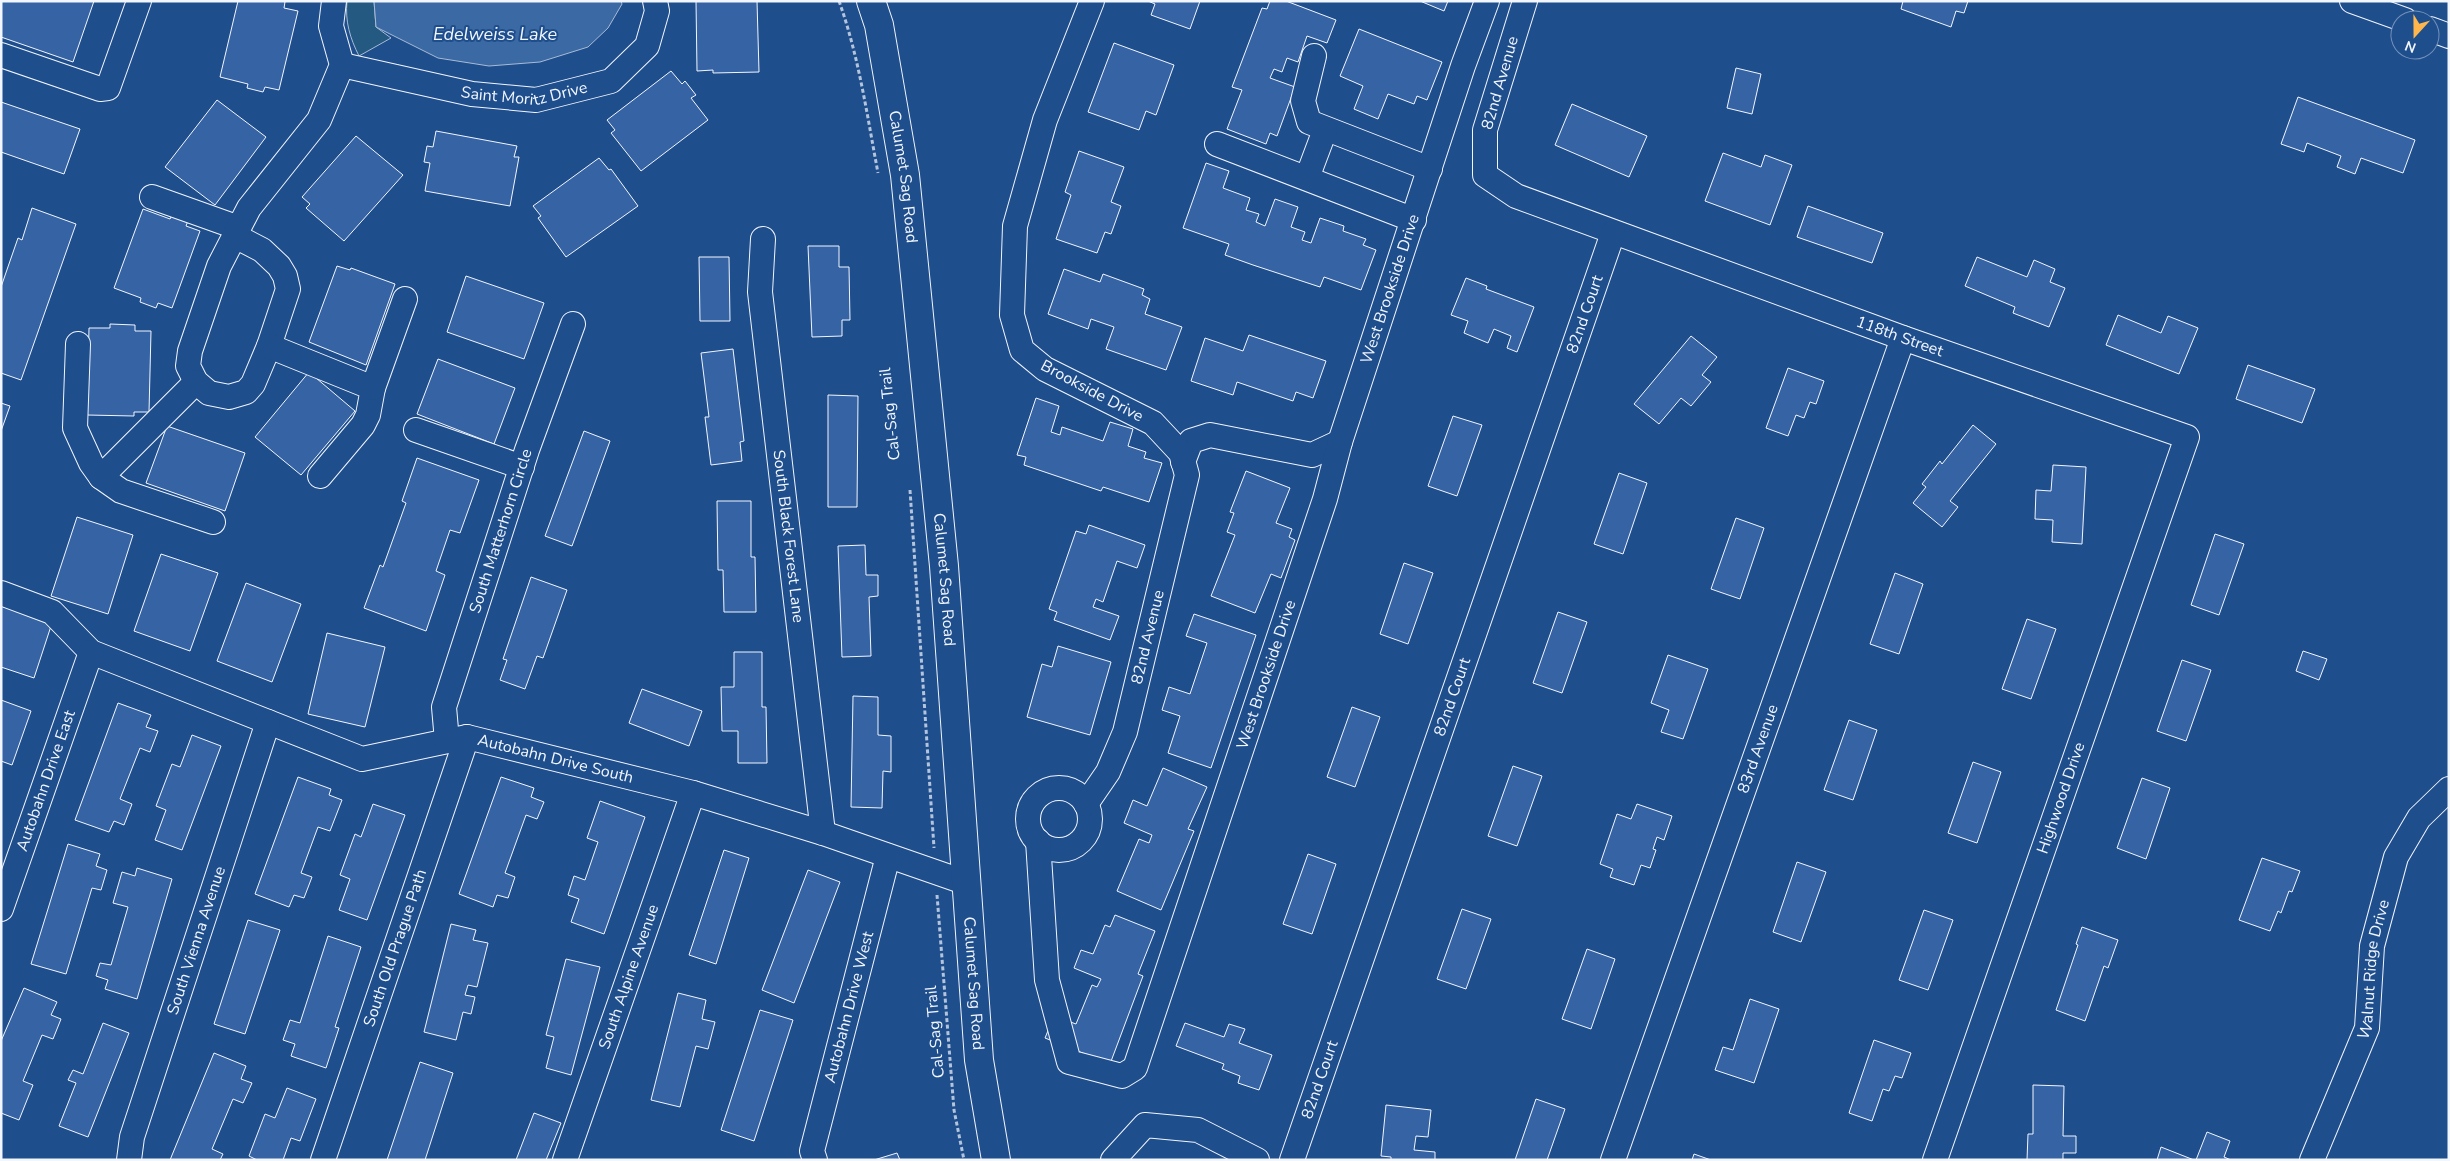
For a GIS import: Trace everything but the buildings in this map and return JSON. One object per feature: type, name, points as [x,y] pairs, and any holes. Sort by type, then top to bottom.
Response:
[{"type":"main road","name":"Calumet Sag Road","points":[[871,1],[879,25],[905,175],[944,566],[979,1060],[996,1160]]},
{"type":"street","points":[[1,55],[100,89],[108,88],[139,1]]},
{"type":"street","points":[[152,197],[237,232],[262,250],[279,266],[285,276],[288,289],[269,346],[253,384],[241,394],[229,397],[209,393],[196,382],[188,366],[190,352],[219,266],[237,232],[256,196],[319,120],[342,65],[331,26],[334,1]]},
{"type":"street","name":"Saint Moritz Drive","points":[[342,65],[472,94],[536,100],[611,81],[647,46],[657,11],[655,1]]},
{"type":"street","name":"Brookside Drive","points":[[1092,1],[1045,120],[1014,226],[1012,315],[1022,350],[1044,369],[1154,423],[1181,453],[1183,462]]},
{"type":"street","name":"West Brookside Drive","points":[[1038,841],[1047,980],[1069,1062],[1122,1076],[1136,1068],[1325,499],[1340,442],[1463,66],[1487,1]]},
{"type":"street","name":"82nd Avenue","points":[[1525,1],[1485,130],[1486,175],[1516,196],[1613,233]]},
{"type":"street","points":[[2352,1],[2390,15]]},
{"type":"street","points":[[1314,56],[1303,101],[1309,122],[1325,130],[1430,169]]},
{"type":"street","points":[[1307,178],[1325,130]]},
{"type":"street","points":[[1217,144],[1414,220]]},
{"type":"street","name":"118th Street","points":[[1613,233],[1903,338],[2187,437]]},
{"type":"street","name":"82nd Court","points":[[1292,1160],[1613,233]]},
{"type":"street","name":"South Black Forest Lane","points":[[763,239],[760,292],[823,833]]},
{"type":"street","points":[[320,476],[363,425],[368,415],[373,388],[405,299]]},
{"type":"street","name":"South Matterhorn Circle","points":[[457,739],[444,707],[522,467],[573,324]]},
{"type":"street","name":"83rd Avenue","points":[[1613,1160],[1903,338]]},
{"type":"street","points":[[78,344],[75,428],[91,463],[101,478],[122,491],[214,522]]},
{"type":"street","points":[[269,346],[373,388]]},
{"type":"street","points":[[101,478],[196,382]]},
{"type":"street","points":[[416,430],[522,467]]},
{"type":"street","points":[[1183,462],[1191,440],[1210,435],[1312,455],[1340,442]]},
{"type":"street","name":"Highwood Drive","points":[[1935,1160],[2187,437]]},
{"type":"street","name":"82nd Avenue","points":[[1086,804],[1108,772],[1125,732],[1187,475],[1183,462]]},
{"type":"street","points":[[1,593],[52,612],[90,652]]},
{"type":"street","name":"Autobahn Drive South","points":[[90,652],[362,759],[457,739],[693,793],[823,833],[967,883]]},
{"type":"street","name":"Autobahn Drive East","points":[[1,909],[90,652]]},
{"type":"street","name":"South Vienna Avenue","points":[[129,1160],[132,1137],[268,722]]},
{"type":"street","name":"South Old Prague Path","points":[[323,1160],[457,739]]},
{"type":"street","points":[[1054,788],[1068,789],[1083,799],[1086,804],[1090,810],[1090,825],[1083,839],[1071,848],[1061,851],[1044,847],[1034,838],[1028,821],[1031,805],[1036,798],[1054,788]]},
{"type":"street","name":"Walnut Ridge Drive","points":[[2312,1160],[2367,1028],[2372,946],[2396,858],[2419,818],[2449,789]]},
{"type":"street","name":"South Alpine Avenue","points":[[565,1160],[693,793]]},
{"type":"street","name":"Autobahn Drive West","points":[[815,1160],[812,1151],[888,856]]},
{"type":"street","points":[[1113,1160],[1145,1125],[1198,1130],[1257,1160]]},
{"type":"path","points":[[838,1],[856,60],[878,175]]},
{"type":"path","points":[[910,483],[934,828]]},
{"type":"path","name":"Cal-Sag Trail","points":[[937,901],[954,1110],[964,1160]]},
{"type":"shaded area","points":[[347,1],[374,1],[376,27],[391,38],[359,56],[349,30]]},
{"type":"water","name":"Edelweiss Lake","points":[[374,1],[621,1],[622,4],[608,28],[588,47],[540,62],[489,66],[438,58],[376,27]]}]
